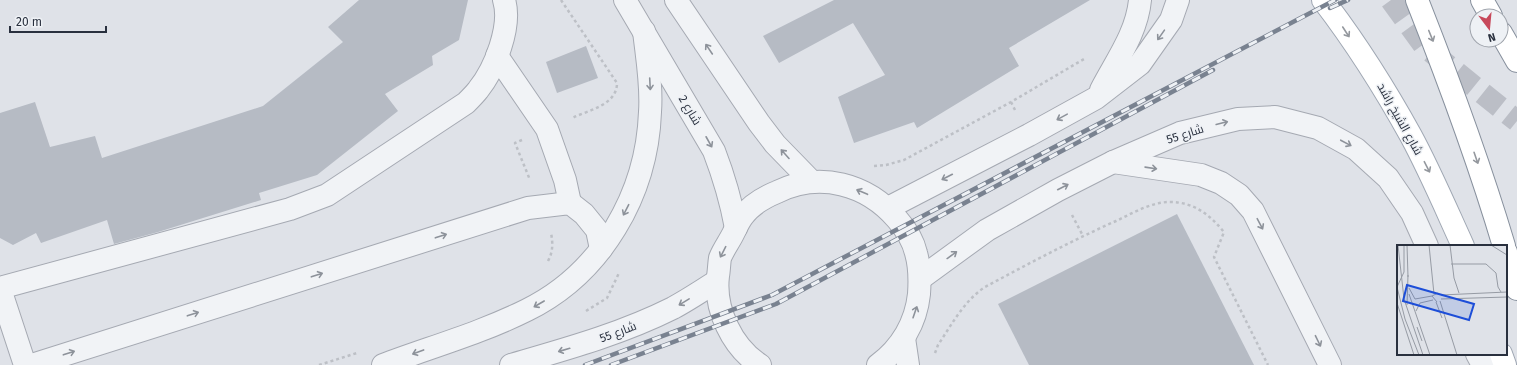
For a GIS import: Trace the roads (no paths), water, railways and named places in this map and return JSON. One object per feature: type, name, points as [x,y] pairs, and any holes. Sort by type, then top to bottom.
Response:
[{"type":"main road","name":"شارع الشيخ راشد","points":[[1323,0],[1341,23],[1411,136],[1463,245]]},
{"type":"main road","points":[[1417,0],[1452,89],[1504,245]]},
{"type":"main road","points":[[1509,47],[1517,61]]},
{"type":"main road","points":[[1507,255],[1517,289]]},
{"type":"main road","points":[[1501,355],[1505,365]]},
{"type":"street","points":[[25,365],[0,289],[290,209],[327,195],[466,103],[479,90],[497,56],[506,21],[504,0]]},
{"type":"street","name":"شارع 2","points":[[624,0],[644,31],[714,151],[724,176],[736,228]]},
{"type":"street","points":[[676,0],[759,123],[775,144],[812,182]]},
{"type":"street","points":[[1096,98],[1133,31],[1139,12],[1140,0]]},
{"type":"street","points":[[888,208],[1029,135],[1096,98],[1140,64],[1171,20],[1178,0]]},
{"type":"street","points":[[383,365],[506,320],[528,310],[549,298],[568,284],[586,267],[601,249],[618,225],[629,204],[642,170],[648,141],[650,82],[644,31]]},
{"type":"street","points":[[497,56],[547,129],[570,203],[584,214],[597,230],[601,249]]},
{"type":"street","name":"شارع 55","points":[[921,278],[987,230],[1058,190],[1113,162],[1180,133],[1238,119],[1275,117],[1311,126],[1318,128],[1356,149],[1388,178],[1412,214],[1427,245]]},
{"type":"street","points":[[1113,162],[1201,175],[1222,183],[1239,195],[1253,211],[1330,365]]},
{"type":"street","points":[[751,364],[726,325],[719,304],[717,281],[720,258],[743,215],[763,198],[787,187],[812,182],[840,184],[865,192],[888,208],[905,228],[916,252],[921,278],[917,309],[904,338],[889,357],[878,365]]},
{"type":"street","points":[[32,365],[528,208],[570,203]]},
{"type":"street","name":"شارع 55","points":[[511,365],[586,343],[639,324],[674,308],[717,281]]},
{"type":"street","points":[[904,338],[908,365]]},
{"type":"street","points":[[1478,355],[1483,365]]},
{"type":"tunnel","points":[[1391,0],[1425,47],[1517,121]]},
{"type":"railway","points":[[585,365],[772,295],[1335,0]]},
{"type":"railway","points":[[1330,8],[1348,0]]},
{"type":"railway","points":[[611,365],[776,304],[1213,70]]}]
